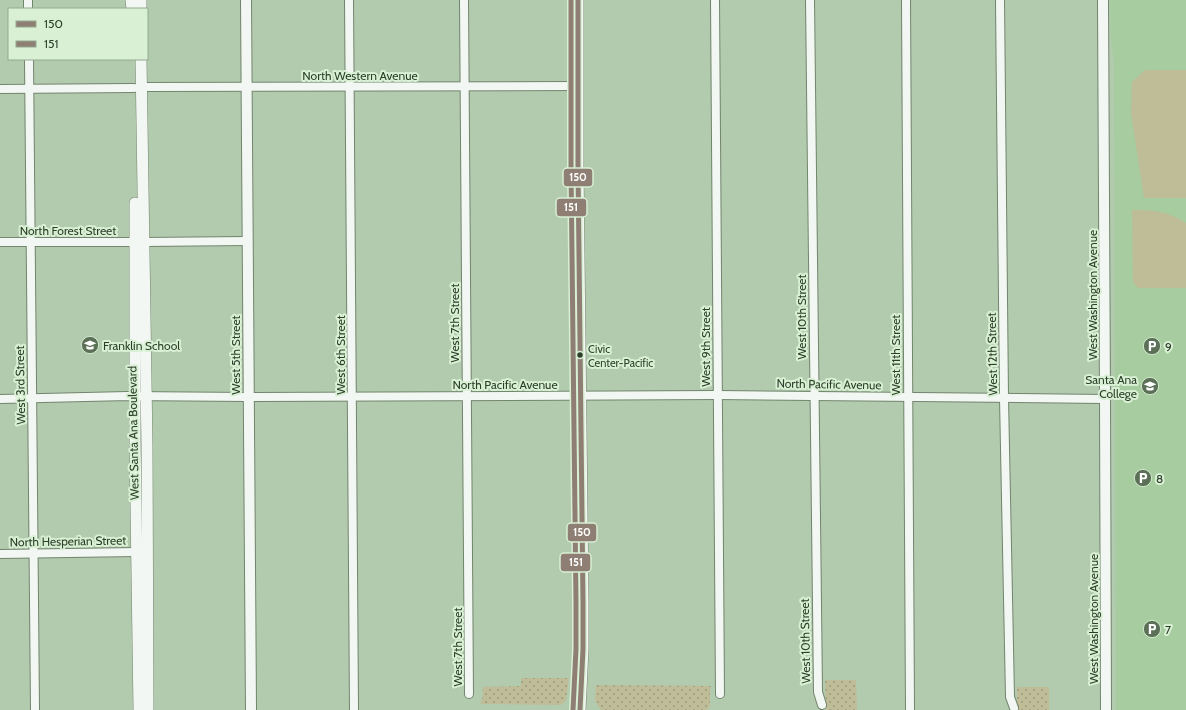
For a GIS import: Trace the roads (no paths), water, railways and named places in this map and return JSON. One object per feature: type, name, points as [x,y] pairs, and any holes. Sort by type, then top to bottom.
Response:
[{"type":"main road","points":[[578,0],[578,168],[583,634],[580,710]]},
{"type":"main road","name":"West Santa Ana Boulevard","points":[[134,60],[137,88],[139,242],[140,396],[137,552],[139,710]]},
{"type":"main road","name":"West Santa Ana Boulevard","points":[[137,88],[141,60]]},
{"type":"main road","name":"West Santa Ana Boulevard","points":[[140,396],[148,612],[148,710]]},
{"type":"street","name":"West 5th Street","points":[[246,0],[250,710]]},
{"type":"street","name":"West 6th Street","points":[[349,0],[354,710]]},
{"type":"street","name":"West 7th Street","points":[[464,0],[469,694]]},
{"type":"street","name":"West 9th Street","points":[[715,0],[720,694]]},
{"type":"street","name":"West 10th Street","points":[[810,0],[813,395],[818,692],[822,705]]},
{"type":"street","name":"West 11th Street","points":[[906,0],[907,397],[910,709]]},
{"type":"street","name":"West 12th Street","points":[[1000,0],[1004,398],[1010,697],[1014,708]]},
{"type":"street","name":"West Washington Avenue","points":[[1103,0],[1106,710]]},
{"type":"street","name":"West 3rd Street","points":[[29,60],[35,710]]},
{"type":"street","name":"North Western Avenue","points":[[0,89],[579,86]]},
{"type":"street","name":"North Forest Street","points":[[0,242],[248,241]]},
{"type":"street","name":"North Pacific Avenue","points":[[0,399],[140,396],[248,397],[581,395],[813,395],[1105,398]]},
{"type":"street","name":"North Hesperian Street","points":[[0,554],[137,552]]},
{"type":"place","name":"Franklin School","points":[[90,345]]},
{"type":"place","name":"9","points":[[1152,346]]},
{"type":"place","name":"Civic Center-Pacific","points":[[580,355]]},
{"type":"place","name":"Santa Ana College","points":[[1150,386]]},
{"type":"place","name":"8","points":[[1143,478]]},
{"type":"place","name":"7","points":[[1152,629]]}]
